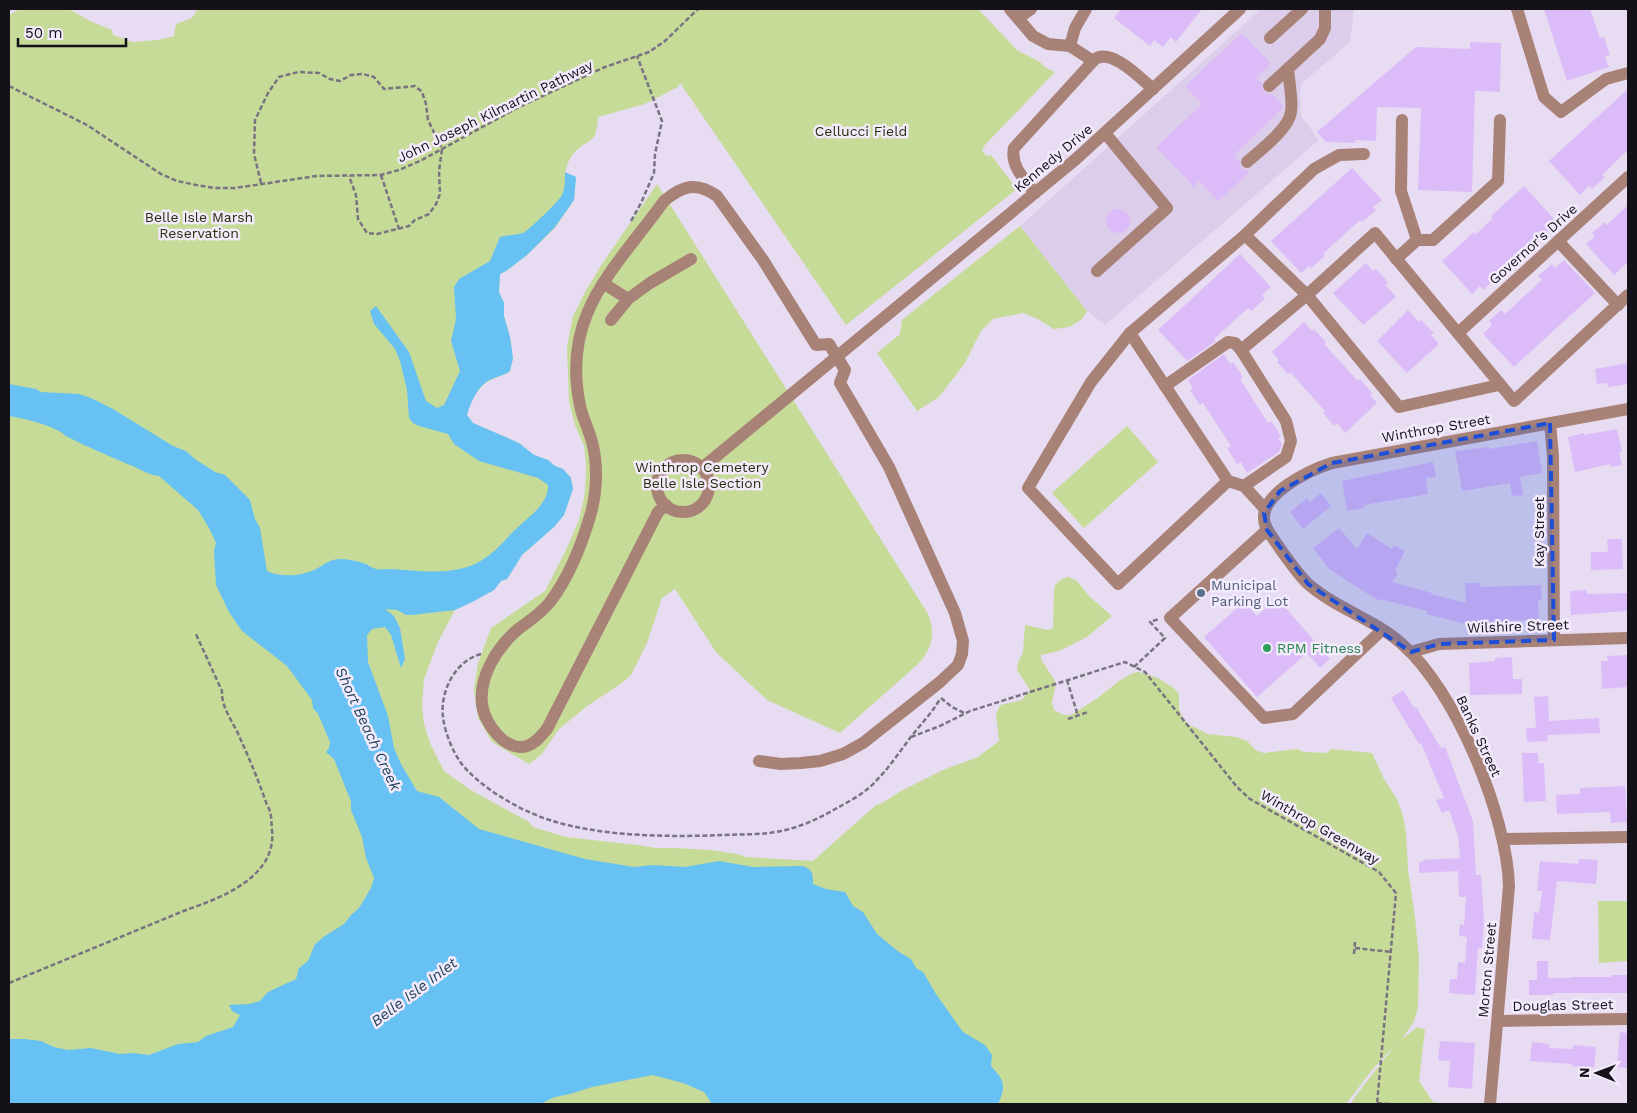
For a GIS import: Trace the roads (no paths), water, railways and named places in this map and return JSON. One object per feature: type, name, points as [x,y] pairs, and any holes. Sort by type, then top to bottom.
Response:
[{"type":"street","points":[[1031,9],[1014,14],[1029,32],[1043,42],[1052,45],[1070,46],[1093,61]]},
{"type":"street","points":[[1070,46],[1075,28],[1086,9]]},
{"type":"street","name":"Kennedy Drive","points":[[702,468],[1035,193],[1105,133],[1240,9]]},
{"type":"street","points":[[1270,38],[1302,9]]},
{"type":"street","points":[[1269,86],[1320,39],[1325,28],[1325,9]]},
{"type":"street","points":[[1517,9],[1544,98],[1561,112],[1606,79],[1628,73]]},
{"type":"street","points":[[1035,193],[1014,164],[1012,154],[1014,148],[1093,61],[1100,56],[1113,58],[1153,89]]},
{"type":"street","points":[[1247,162],[1282,128],[1290,117],[1288,69]]},
{"type":"street","points":[[1402,120],[1401,191],[1417,240]]},
{"type":"street","points":[[1396,259],[1417,240],[1433,240],[1498,181],[1500,120]]},
{"type":"street","points":[[1096,271],[1167,208],[1105,133]]},
{"type":"street","points":[[1228,481],[1118,584],[1028,488],[1091,382],[1130,333],[1246,235],[1314,169],[1339,155],[1364,154]]},
{"type":"street","name":"Governor's Drive","points":[[1458,333],[1628,177]]},
{"type":"street","points":[[666,505],[658,512],[547,729],[537,740],[526,747],[517,746],[504,740],[495,733],[485,715],[482,704],[485,679],[497,653],[516,631],[550,602],[572,567],[594,499],[595,460],[593,444],[582,411],[576,362],[583,323],[589,307],[603,283],[664,201],[676,191],[698,186],[707,189],[717,196],[763,260],[816,345],[829,344],[845,370],[840,383],[889,467],[957,618],[962,641],[962,654],[958,664],[940,682],[863,743],[843,754],[802,763],[781,764],[759,760]]},
{"type":"street","points":[[1241,350],[1375,233],[1514,401],[1628,295]]},
{"type":"street","points":[[1246,235],[1306,295],[1399,407],[1499,385]]},
{"type":"street","points":[[1558,241],[1618,305]]},
{"type":"street","points":[[612,320],[628,299],[650,283],[691,259]]},
{"type":"street","points":[[603,283],[628,299]]},
{"type":"street","points":[[1130,333],[1228,481],[1244,486],[1265,509],[1264,520],[1267,530],[1170,618],[1264,718],[1293,714],[1382,630]]},
{"type":"street","points":[[1165,386],[1228,342],[1235,343],[1241,350],[1286,421],[1291,441],[1286,457],[1244,486]]},
{"type":"street","name":"Winthrop Street","points":[[1265,509],[1273,498],[1289,485],[1314,470],[1332,463],[1628,409]]},
{"type":"street","name":"Kay Street","points":[[1550,423],[1553,456],[1554,640]]},
{"type":"street","points":[[680,460],[688,460],[702,468],[707,475],[709,491],[702,505],[695,509],[680,512],[666,505],[660,498],[658,482],[660,474],[665,468],[680,460]]},
{"type":"street","name":"Banks Street","points":[[1267,530],[1308,584],[1382,630],[1411,652],[1444,697],[1464,735],[1497,814],[1504,839]]},
{"type":"street","name":"Wilshire Street","points":[[1411,652],[1439,644],[1628,638]]},
{"type":"street","points":[[1504,839],[1628,837]]},
{"type":"street","name":"Morton Street","points":[[1490,1104],[1509,886],[1504,839]]},
{"type":"street","name":"Douglas Street","points":[[1498,1021],[1628,1019]]},
{"type":"water","points":[[565,172],[576,177],[574,200],[555,227],[527,255],[500,274],[499,292],[504,303],[504,316],[513,358],[510,371],[488,381],[479,389],[467,415],[473,423],[519,443],[534,455],[548,460],[555,466],[563,469],[571,478],[573,489],[564,515],[554,527],[522,555],[507,579],[501,581],[494,590],[455,610],[406,615],[397,610],[385,609],[394,616],[400,628],[405,659],[401,668],[391,635],[385,627],[372,629],[367,635],[368,662],[388,716],[394,748],[401,764],[417,791],[439,797],[479,829],[585,859],[634,867],[653,865],[685,867],[719,861],[753,867],[803,866],[809,869],[812,873],[813,884],[826,889],[845,892],[853,906],[863,912],[877,934],[911,959],[916,968],[923,972],[963,1032],[985,1045],[992,1055],[991,1066],[1003,1084],[998,1104],[712,1104],[704,1092],[683,1083],[653,1075],[592,1087],[555,1097],[540,1104],[9,1104],[9,1039],[41,1041],[54,1047],[68,1050],[91,1048],[120,1054],[149,1055],[178,1044],[198,1042],[206,1036],[233,1027],[240,1015],[232,1011],[229,1005],[249,1004],[260,1001],[268,992],[296,979],[299,968],[308,961],[315,944],[344,924],[359,908],[371,888],[374,878],[366,858],[362,837],[351,810],[351,801],[334,759],[326,752],[330,742],[318,714],[313,708],[312,700],[287,666],[242,631],[229,612],[216,585],[214,551],[216,543],[198,510],[159,476],[90,448],[47,426],[9,416],[9,384],[36,389],[41,392],[79,394],[91,398],[113,409],[173,446],[186,451],[215,472],[225,475],[250,500],[255,519],[260,528],[267,571],[279,575],[304,573],[336,559],[360,562],[375,569],[427,571],[452,570],[475,564],[494,551],[538,509],[545,498],[548,485],[538,478],[479,461],[454,444],[448,434],[413,423],[409,418],[407,390],[400,361],[395,349],[374,324],[370,311],[376,306],[409,352],[426,401],[437,408],[444,405],[460,371],[451,341],[456,319],[454,287],[459,279],[490,261],[500,237],[523,233],[550,209],[563,193]]},
{"type":"place","name":"Municipal Parking Lot","points":[[1201,593]]},
{"type":"place","name":"RPM Fitness","points":[[1267,648]]},
{"type":"park label","name":"Cellucci Field","points":[[861,131]]},
{"type":"park label","name":"Belle Isle Marsh Reservation","points":[[199,226]]},
{"type":"park label","name":"Winthrop Cemetery Belle Isle Section","points":[[702,476]]},
{"type":"water label","name":"Short Beach Creek","points":[[368,729]]},
{"type":"water label","name":"Belle Isle Inlet","points":[[414,992]]}]
